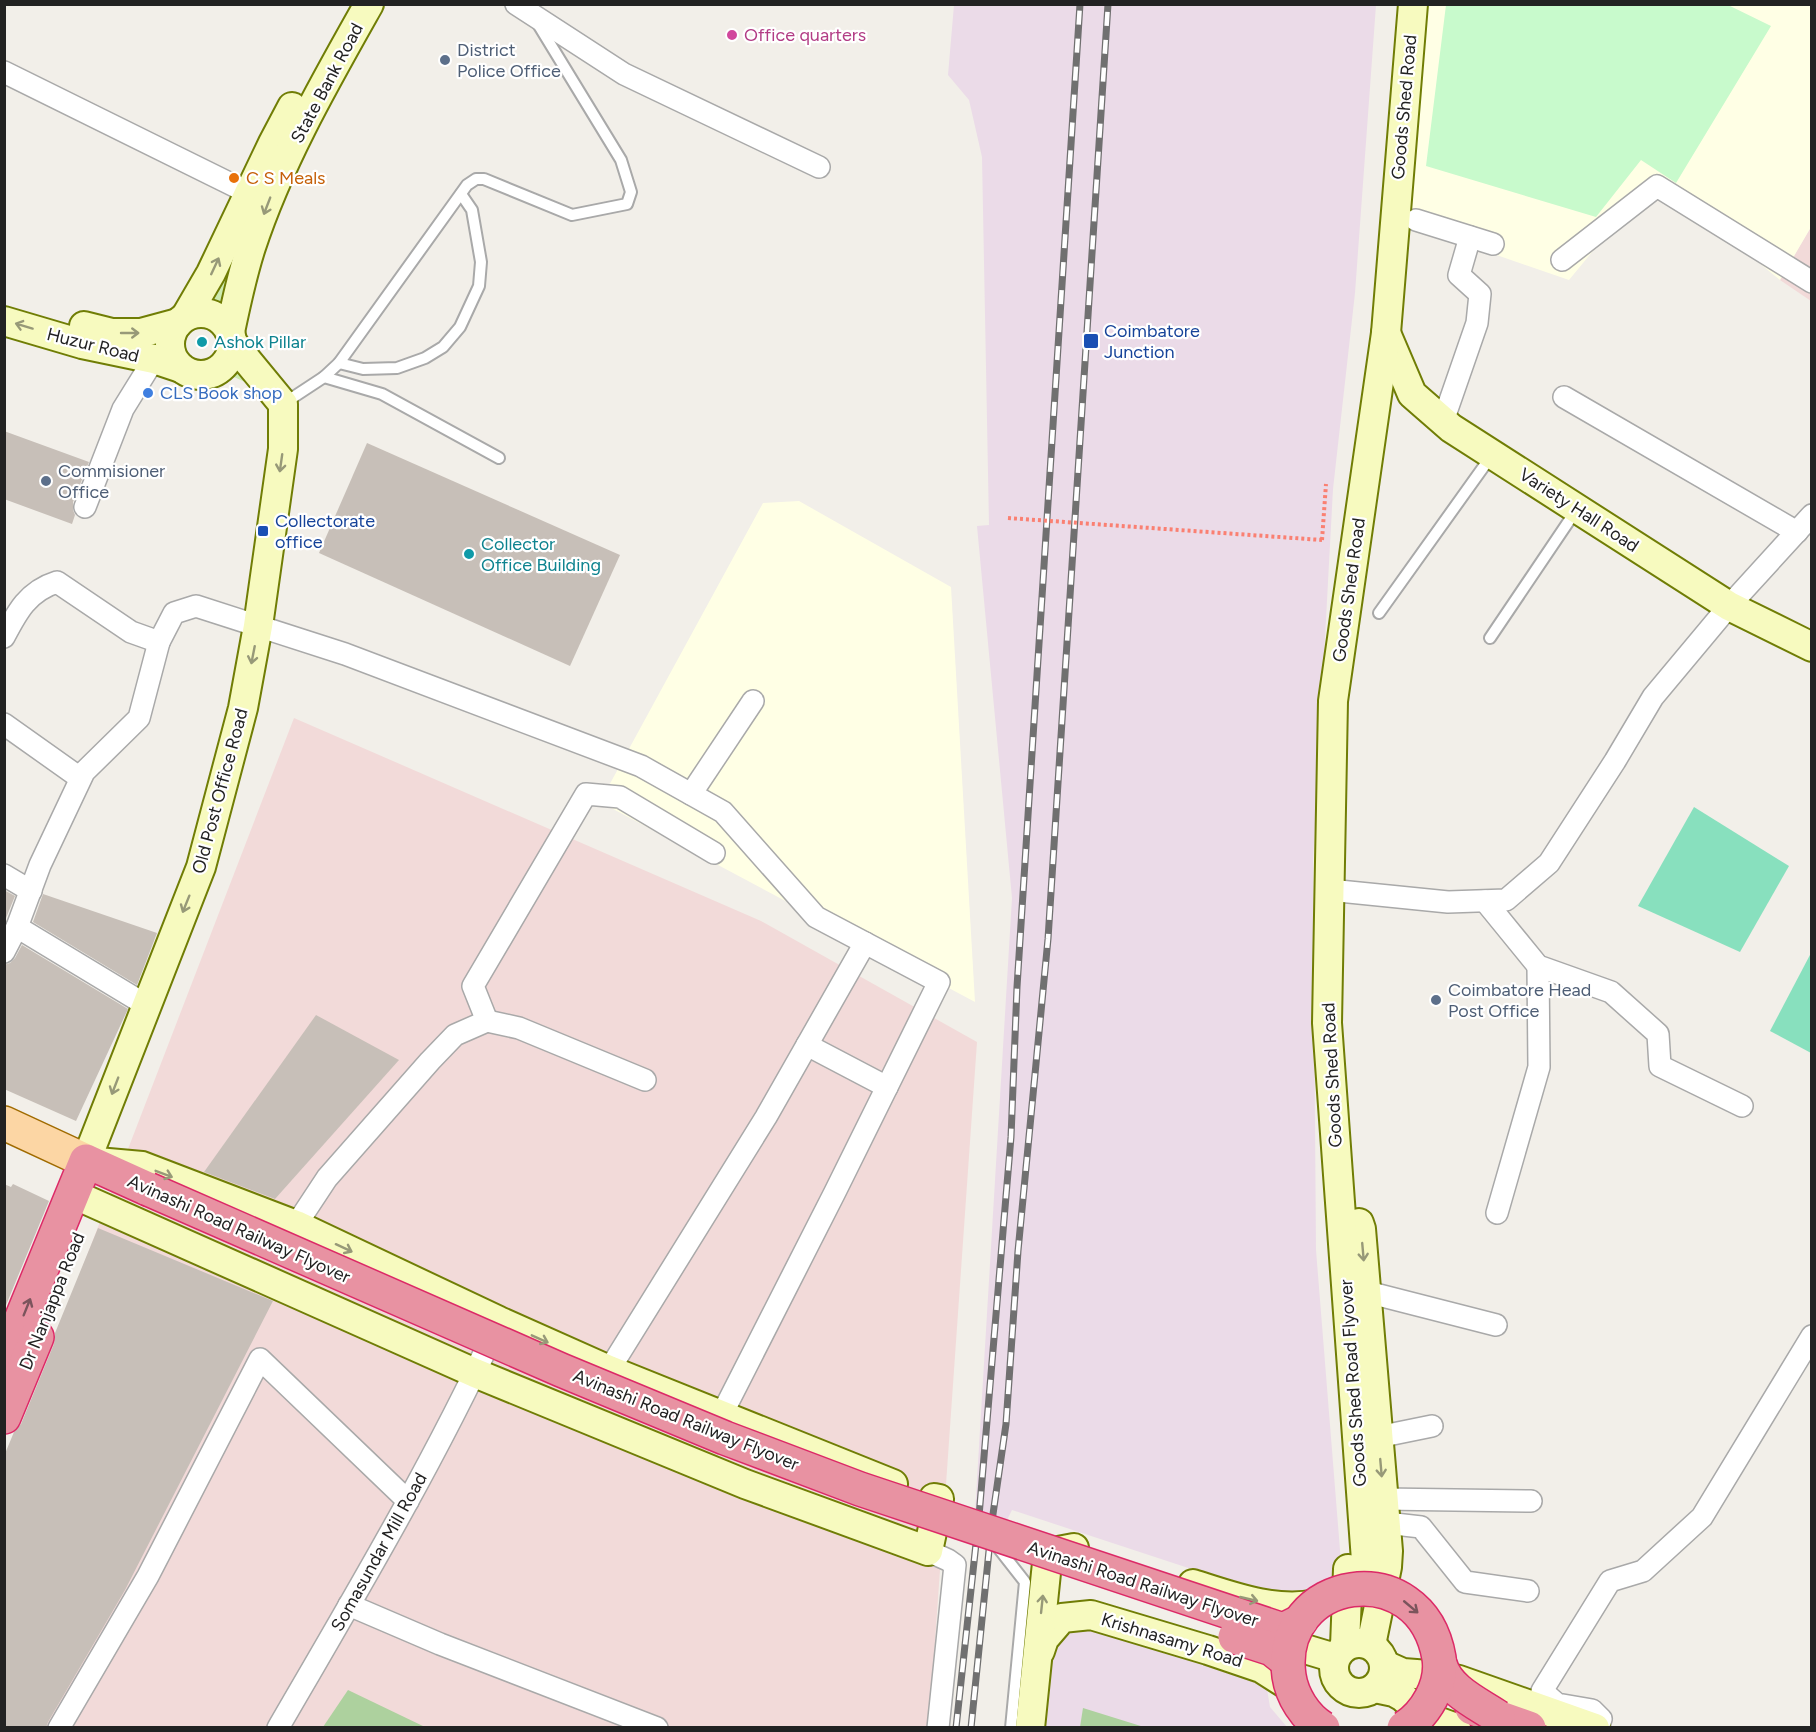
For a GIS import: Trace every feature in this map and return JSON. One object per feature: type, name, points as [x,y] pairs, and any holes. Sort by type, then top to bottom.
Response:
[{"type":"highway","name":"Avinashi Road Railway Flyover","points":[[86,1183],[145,1198],[593,1405],[699,1449],[854,1507],[1272,1649],[1298,1644]]},
{"type":"highway","name":"Dr Nanjappa Road","points":[[4,1361],[86,1183]]},
{"type":"highway","name":"Dr Nanjappa Road","points":[[4,1417],[86,1183]]},
{"type":"highway","points":[[1323,1728],[1302,1709],[1298,1644],[1332,1595],[1349,1589],[1368,1588],[1390,1593],[1410,1604],[1426,1621],[1436,1641],[1443,1675],[1451,1685],[1498,1717]]},
{"type":"highway","points":[[1404,1728],[1413,1722],[1429,1702],[1437,1684],[1440,1664]]},
{"type":"highway","points":[[1429,1702],[1449,1700],[1529,1728]]},
{"type":"main road","name":"State Bank Road","points":[[182,319],[212,273],[273,143],[347,4]]},
{"type":"main road","name":"State Bank Road","points":[[231,337],[251,246],[271,196],[295,143],[369,4]]},
{"type":"main road","name":"Goods Shed Road","points":[[1338,1178],[1327,1023],[1333,701],[1386,333],[1413,4]]},
{"type":"main road","name":"Huzur Road","points":[[4,300],[82,326],[112,333],[141,333],[182,319]]},
{"type":"main road","points":[[231,337],[231,352],[227,361],[220,369],[210,374],[200,375],[181,368],[170,351],[169,341],[172,331],[182,319],[195,313],[216,316],[224,323],[231,337],[283,404]]},
{"type":"main road","name":"Huzur Road","points":[[4,321],[82,344],[154,359],[181,368]]},
{"type":"main road","name":"Variety Hall Road","points":[[1386,333],[1412,394],[1443,421],[1729,606],[1812,648]]},
{"type":"main road","points":[[210,374],[230,380],[283,404]]},
{"type":"main road","name":"Old Post Office Road","points":[[86,1183],[146,1005],[201,867],[243,708],[258,626],[283,449],[283,404]]},
{"type":"main road","points":[[4,1123],[86,1183]]},
{"type":"main road","points":[[4,1144],[86,1183],[481,1361],[745,1484],[928,1551],[939,1499],[869,1475],[609,1370],[296,1225],[142,1166],[86,1183]]},
{"type":"main road","points":[[1338,1178],[1361,1229],[1387,1567],[1362,1660]]},
{"type":"main road","points":[[1338,1178],[1323,1226],[1349,1558],[1362,1660],[1394,1692],[1419,1712],[1456,1728]]},
{"type":"main road","name":"Goods Shed Road Flyover","points":[[1338,1178],[1368,1588]]},
{"type":"main road","points":[[481,1361],[519,1363]]},
{"type":"main road","name":"Krishnasamy Road","points":[[1030,1728],[1047,1563],[1053,1552],[1084,1548],[1223,1593],[1286,1608],[1300,1608],[1298,1644],[1261,1668],[1091,1615],[1062,1618],[1044,1639],[1037,1662]]},
{"type":"main road","points":[[1298,1644],[1403,1673],[1442,1676],[1459,1680],[1596,1728]]},
{"type":"street","points":[[524,10],[624,74],[819,167]]},
{"type":"street","points":[[4,72],[249,192]]},
{"type":"street","points":[[1562,260],[1657,186],[1812,282]]},
{"type":"street","points":[[1416,220],[1492,244]]},
{"type":"street","points":[[1443,421],[1478,323],[1480,294],[1460,275],[1470,237]]},
{"type":"street","points":[[86,507],[123,409],[154,359]]},
{"type":"street","points":[[1564,397],[1797,532]]},
{"type":"street","points":[[1329,890],[1448,902],[1506,900],[1550,863],[1653,697],[1729,606],[1812,515]]},
{"type":"street","points":[[4,637],[20,607],[45,585],[57,582],[131,632],[159,642]]},
{"type":"street","points":[[4,952],[17,927],[40,866],[84,772],[139,718],[159,642],[174,613],[196,606],[345,654],[640,766],[723,812],[816,917],[939,982],[721,1416]]},
{"type":"street","points":[[691,794],[753,701]]},
{"type":"street","points":[[4,724],[81,778]]},
{"type":"street","points":[[487,1021],[473,986],[586,794],[620,797],[714,853]]},
{"type":"street","points":[[4,875],[31,891]]},
{"type":"street","points":[[1485,901],[1538,966],[1611,992],[1658,1034],[1660,1066],[1742,1106]]},
{"type":"street","points":[[17,927],[146,1005]]},
{"type":"street","points":[[609,1370],[766,1117],[865,943]]},
{"type":"street","points":[[1497,1213],[1539,1067],[1538,966]]},
{"type":"street","points":[[296,1225],[327,1178],[430,1061],[455,1035],[487,1021],[519,1028],[645,1080]]},
{"type":"street","points":[[807,1045],[887,1087]]},
{"type":"street","points":[[1367,1292],[1496,1325]]},
{"type":"street","name":"Somasundar Mill Road","points":[[278,1728],[408,1501],[481,1361],[499,1321]]},
{"type":"street","points":[[1596,1728],[1601,1719],[1592,1710],[1557,1704],[1542,1691],[1610,1581],[1643,1571],[1702,1517],[1812,1336]]},
{"type":"street","points":[[59,1728],[148,1576],[260,1359],[408,1501]]},
{"type":"street","points":[[1378,1437],[1432,1426]]},
{"type":"street","points":[[1384,1511],[1531,1501]]},
{"type":"street","points":[[1384,1511],[1421,1527],[1465,1582],[1528,1591]]},
{"type":"street","points":[[928,1551],[955,1565],[938,1728]]},
{"type":"street","points":[[350,1605],[440,1644],[657,1728]]},
{"type":"lane","points":[[283,404],[324,377],[339,363],[467,185],[476,179],[484,179],[572,216],[627,204],[631,192],[621,160],[524,10]]},
{"type":"lane","points":[[339,363],[363,369],[397,368],[425,358],[443,346],[460,327],[479,286],[481,262],[472,210],[461,194]]},
{"type":"lane","points":[[324,377],[382,394],[499,458]]},
{"type":"lane","points":[[1379,613],[1492,454]]},
{"type":"lane","points":[[1490,638],[1578,509]]},
{"type":"lane","points":[[999,1549],[1025,1582],[1011,1728]]},
{"type":"path","points":[[1008,518],[1322,540],[1326,484]]},
{"type":"shaded area","points":[[954,5],[1376,5],[1355,293],[1333,489],[1313,861],[1316,1250],[1342,1575],[1292,1602],[1012,1510],[1003,1528],[975,1513],[1012,898],[977,526],[989,525],[982,157],[969,100],[948,75]]},
{"type":"shaded area","points":[[1420,5],[1811,5],[1811,227],[1780,280],[1654,177],[1569,280],[1401,222]]},
{"type":"shaded area","points":[[1811,227],[1811,301],[1780,280]]},
{"type":"shaded area","points":[[799,501],[951,587],[975,1002],[600,802],[763,503]]},
{"type":"shaded area","points":[[294,718],[761,921],[977,1042],[929,1727],[5,1727],[4,1471]]},
{"type":"shaded area","points":[[1075,1625],[1256,1676],[1267,1689],[1270,1707],[1287,1727],[1044,1728],[1050,1641]]},
{"type":"green space","points":[[1446,5],[1728,5],[1771,26],[1676,183],[1641,160],[1596,217],[1426,166]]},
{"type":"green space","points":[[232,258],[222,315],[200,307]]},
{"type":"green space","points":[[235,353],[267,392],[223,372],[231,364]]},
{"type":"green space","points":[[1694,807],[1789,866],[1740,952],[1638,906]]},
{"type":"green space","points":[[1811,953],[1811,1053],[1770,1031]]},
{"type":"green space","points":[[348,1690],[425,1727],[323,1727]]},
{"type":"green space","points":[[1083,1708],[1144,1727],[1080,1727]]},
{"type":"building","name":"Commisioner Office","points":[[4,431],[89,462],[73,502],[75,515],[72,524],[4,499]]},
{"type":"building","name":"Collector Office Building","points":[[367,443],[620,555],[570,666],[319,553]]},
{"type":"building","points":[[4,890],[15,896],[4,923]]},
{"type":"building","points":[[43,894],[157,933],[137,985],[33,922]]},
{"type":"building","points":[[22,945],[128,1009],[76,1121],[4,1089],[4,965],[15,958]]},
{"type":"building","points":[[316,1015],[399,1060],[275,1199],[204,1172]]},
{"type":"building","points":[[4,1184],[11,1187],[13,1184],[49,1201],[4,1310]]},
{"type":"building","points":[[98,1228],[273,1301],[125,1590],[46,1728],[4,1728],[4,1456],[14,1432],[21,1424],[54,1344],[55,1333]]},
{"type":"railway","points":[[956,1728],[979,1516],[1011,1137],[1017,987],[1080,4]]},
{"type":"railway","points":[[971,1728],[992,1521],[1006,1424],[1018,1251],[1048,939],[1108,4]]},
{"type":"place","name":"Office quarters","points":[[732,35]]},
{"type":"place","name":"District Police Office","points":[[445,60]]},
{"type":"place","name":"C S Meals","points":[[234,178]]},
{"type":"place","name":"Coimbatore Junction","points":[[1091,341]]},
{"type":"place","name":"Ashok Pillar","points":[[202,342]]},
{"type":"place","name":"CLS Book shop","points":[[148,393]]},
{"type":"place","name":"Commisioner Office","points":[[46,481]]},
{"type":"place","name":"Collectorate office","points":[[263,531]]},
{"type":"place","name":"Collector Office Building","points":[[469,554]]},
{"type":"place","name":"Coimbatore Head Post Office","points":[[1436,1000]]}]
